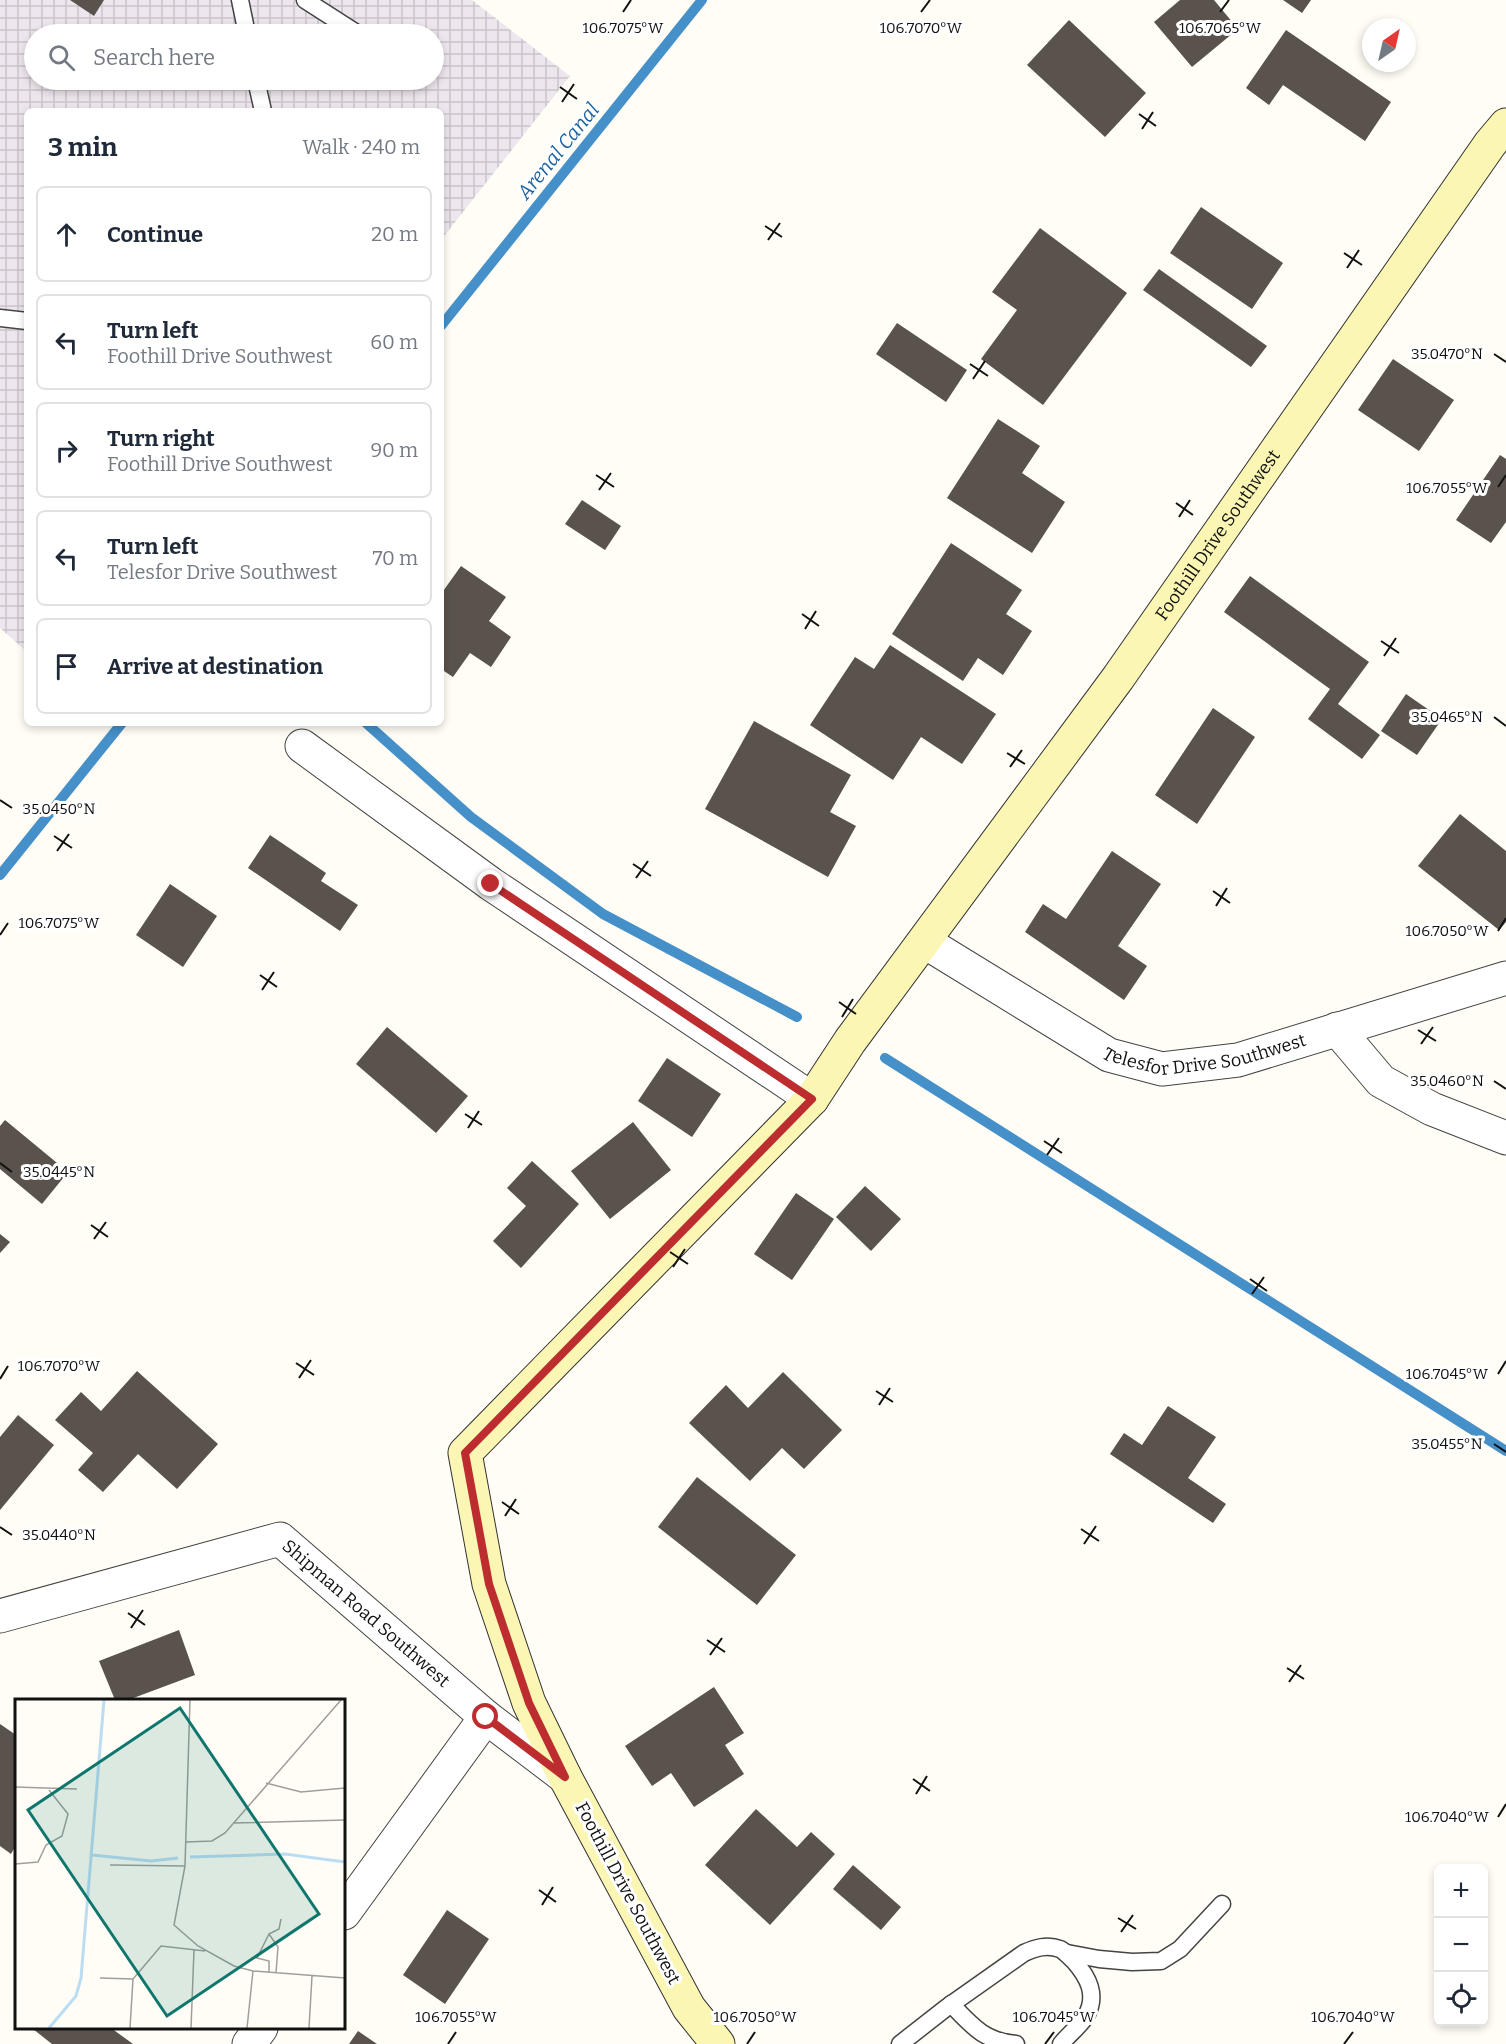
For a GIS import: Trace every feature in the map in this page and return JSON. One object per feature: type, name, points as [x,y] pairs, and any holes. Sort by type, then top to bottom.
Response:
[{"type":"street","name":"Foothill Drive Southwest","points":[[718,2044],[689,2008],[565,1777],[529,1703],[489,1584],[465,1453],[812,1099],[850,1041],[1118,678],[1399,279],[1490,144],[1506,125]]},
{"type":"street","points":[[302,746],[491,884],[812,1099]]},
{"type":"street","name":"Telesfor Drive Southwest","points":[[925,942],[1109,1055],[1162,1069],[1238,1060],[1506,978]]},
{"type":"street","points":[[1337,1029],[1381,1081],[1432,1109],[1506,1138]]},
{"type":"street","name":"Shipman Road Southwest","points":[[0,1616],[280,1539],[486,1717],[565,1777]]},
{"type":"street","points":[[345,1912],[486,1717]]},
{"type":"street","points":[[249,2044],[260,2029]]},
{"type":"lane","points":[[240,0],[245,24]]},
{"type":"lane","points":[[305,0],[342,24]]},
{"type":"lane","points":[[258,90],[262,108]]},
{"type":"lane","points":[[0,318],[24,321]]},
{"type":"lane","points":[[1067,1953],[1132,1962],[1161,1961],[1180,1949],[1222,1904]]},
{"type":"lane","points":[[900,2044],[951,2004],[1036,1947],[1058,1948],[1067,1953],[1087,1976],[1092,1993],[1086,2016],[1061,2044]]},
{"type":"lane","points":[[951,2004],[976,2030],[987,2037],[1003,2043],[1016,2044]]},
{"type":"shaded area","points":[[0,0],[472,0],[570,76],[444,236],[444,108],[24,108],[24,649],[0,628]]},
{"type":"building","points":[[70,0],[104,0],[94,16]]},
{"type":"building","points":[[1180,0],[1214,0],[1238,29],[1192,67],[1154,22]]},
{"type":"building","points":[[1283,0],[1311,0],[1302,13]]},
{"type":"building","points":[[1069,20],[1146,93],[1105,137],[1027,65]]},
{"type":"building","points":[[1286,30],[1391,102],[1365,141],[1283,85],[1269,105],[1246,88]]},
{"type":"building","points":[[1201,207],[1283,263],[1252,309],[1170,253]]},
{"type":"building","points":[[1040,228],[1127,293],[1043,405],[981,359],[1017,310],[992,292]]},
{"type":"building","points":[[1159,269],[1267,346],[1251,367],[1143,290]]},
{"type":"building","points":[[897,323],[967,370],[946,402],[876,354]]},
{"type":"building","points":[[1393,359],[1454,400],[1419,451],[1358,410]]},
{"type":"building","points":[[998,419],[1040,446],[1022,473],[1065,502],[1032,553],[947,498]]},
{"type":"building","points":[[1500,455],[1506,459],[1506,522],[1491,543],[1456,520]]},
{"type":"building","points":[[582,500],[621,526],[605,550],[565,524]]},
{"type":"building","points":[[951,543],[1022,590],[1006,614],[1032,631],[1003,675],[978,658],[963,681],[892,634]]},
{"type":"building","points":[[461,566],[506,597],[489,621],[511,637],[491,667],[470,653],[453,677],[444,671],[444,590]]},
{"type":"building","points":[[1250,576],[1369,662],[1338,704],[1380,735],[1362,759],[1308,719],[1330,689],[1224,612]]},
{"type":"building","points":[[890,645],[996,714],[962,764],[921,737],[893,780],[810,725],[855,657],[874,669]]},
{"type":"building","points":[[1406,694],[1442,719],[1417,755],[1381,731]]},
{"type":"building","points":[[1213,708],[1255,737],[1197,824],[1155,795]]},
{"type":"building","points":[[754,721],[851,775],[830,812],[856,826],[828,877],[705,809]]},
{"type":"building","points":[[1460,814],[1506,851],[1506,922],[1499,930],[1418,866]]},
{"type":"building","points":[[270,835],[326,873],[321,881],[358,905],[340,931],[248,868]]},
{"type":"building","points":[[1112,851],[1161,884],[1118,946],[1147,966],[1124,1000],[1025,932],[1043,904],[1066,919]]},
{"type":"building","points":[[170,884],[217,916],[183,967],[136,935]]},
{"type":"building","points":[[387,1027],[468,1096],[436,1133],[356,1064]]},
{"type":"building","points":[[667,1058],[721,1094],[692,1137],[638,1101]]},
{"type":"building","points":[[5,1120],[68,1172],[42,1204],[0,1169],[0,1126]]},
{"type":"building","points":[[633,1122],[671,1170],[610,1219],[571,1171]]},
{"type":"building","points":[[532,1161],[579,1204],[521,1268],[493,1241],[526,1206],[507,1188]]},
{"type":"building","points":[[865,1186],[901,1219],[871,1251],[836,1217]]},
{"type":"building","points":[[796,1193],[834,1219],[792,1280],[754,1254]]},
{"type":"building","points":[[0,1234],[10,1242],[0,1253]]},
{"type":"building","points":[[137,1371],[218,1444],[177,1489],[138,1454],[103,1492],[78,1470],[93,1453],[55,1420],[81,1392],[101,1411]]},
{"type":"building","points":[[783,1372],[842,1430],[804,1469],[782,1448],[750,1481],[689,1423],[726,1385],[748,1408]]},
{"type":"building","points":[[1168,1406],[1216,1437],[1188,1478],[1226,1504],[1213,1523],[1110,1454],[1124,1433],[1142,1445]]},
{"type":"building","points":[[18,1415],[54,1445],[0,1510],[0,1437]]},
{"type":"building","points":[[697,1477],[796,1555],[757,1605],[658,1527]]},
{"type":"building","points":[[179,1630],[195,1675],[131,1699],[115,1699],[99,1661]]},
{"type":"building","points":[[714,1687],[744,1733],[725,1745],[744,1774],[694,1807],[671,1773],[652,1786],[625,1746]]},
{"type":"building","points":[[0,1724],[15,1734],[15,1847],[11,1854],[0,1846]]},
{"type":"building","points":[[756,1809],[797,1847],[811,1832],[835,1854],[770,1925],[705,1865]]},
{"type":"building","points":[[853,1865],[901,1907],[881,1930],[833,1889]]},
{"type":"building","points":[[447,1910],[489,1939],[445,2004],[403,1975]]},
{"type":"building","points":[[33,2029],[112,2029],[133,2044],[52,2044]]},
{"type":"building","points":[[358,2031],[377,2044],[349,2044]]},
{"type":"waterway","name":"Arenal Canal","points":[[444,322],[702,0]]},
{"type":"waterway","name":"Arenal Canal","points":[[0,875],[120,726]]},
{"type":"waterway","points":[[369,726],[471,817],[603,914],[797,1017]]},
{"type":"waterway","points":[[885,1058],[1506,1451]]},
{"type":"route","points":[[486,1717],[565,1777],[529,1703],[489,1584],[465,1453],[812,1099],[491,884]]}]
